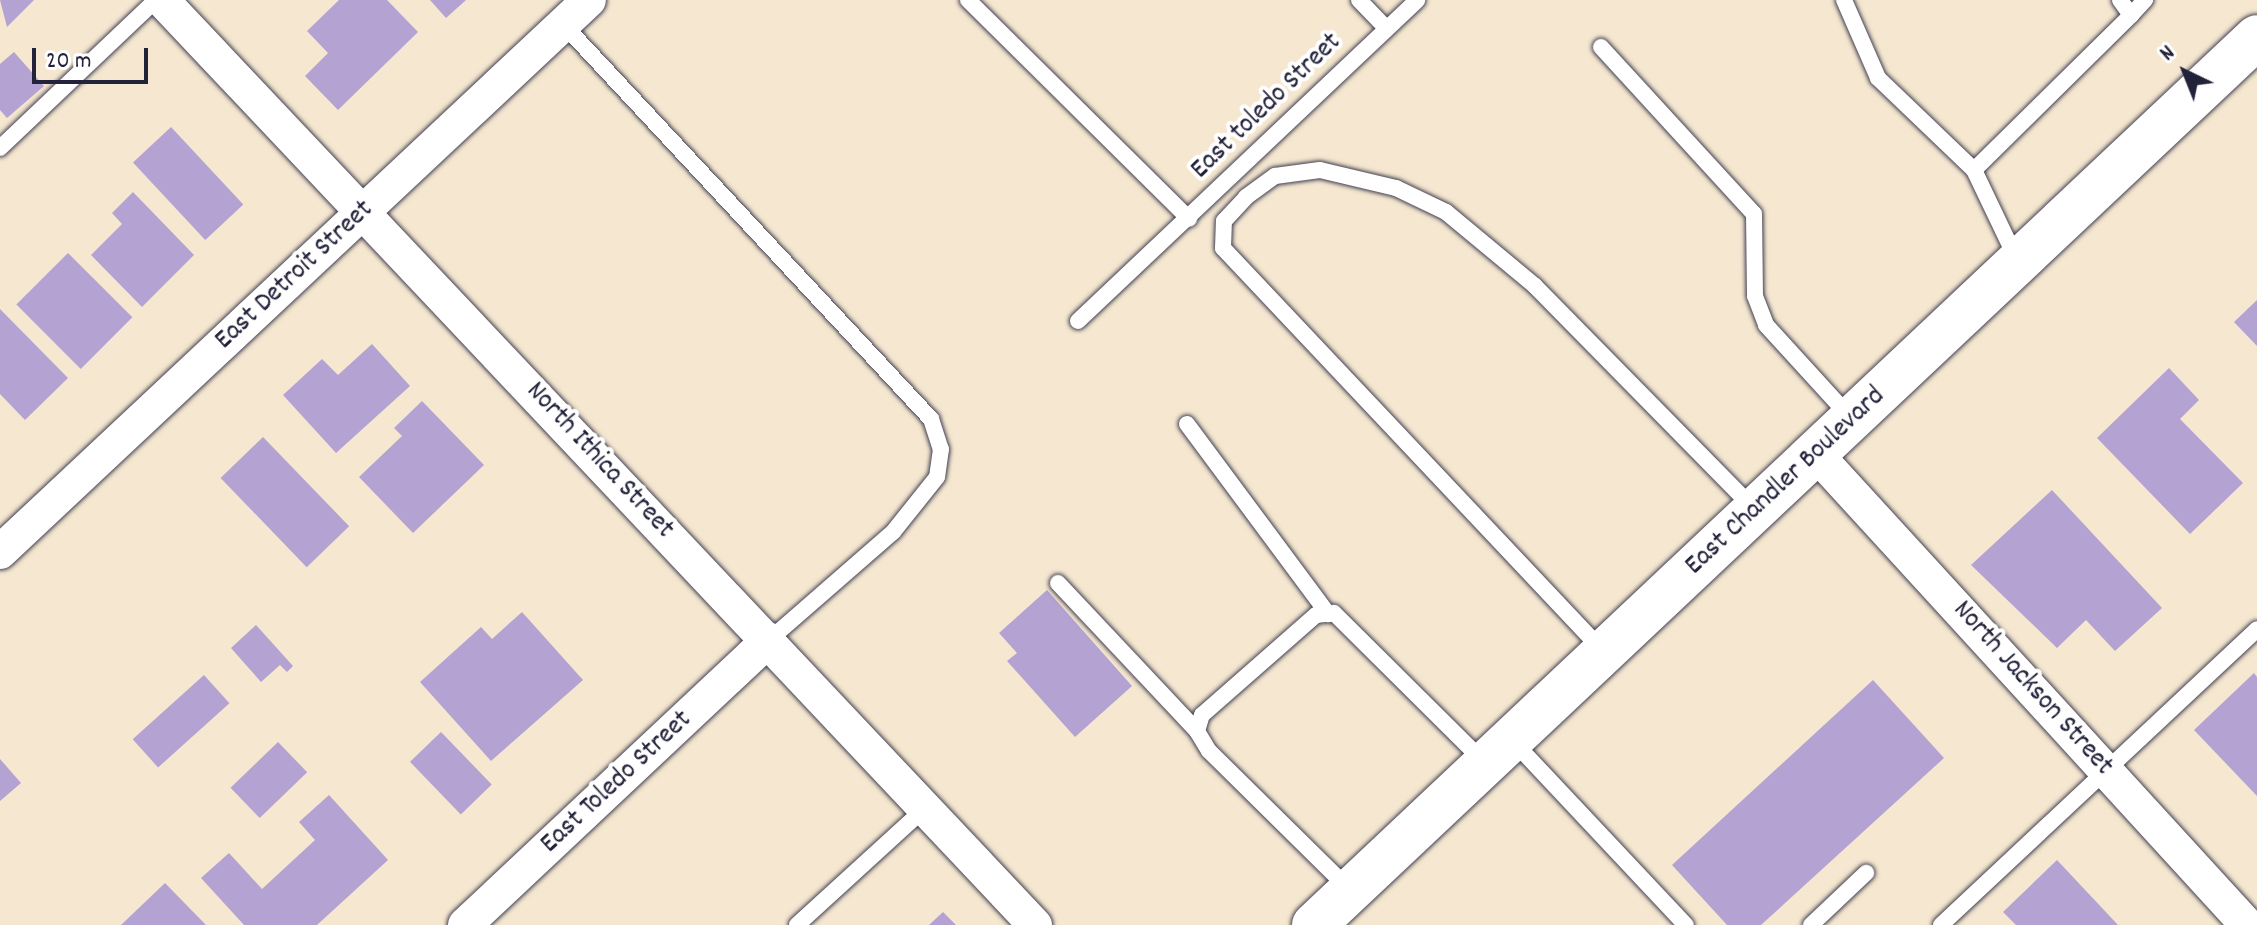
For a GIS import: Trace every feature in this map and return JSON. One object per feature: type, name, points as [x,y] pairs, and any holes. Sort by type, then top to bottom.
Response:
[{"type":"main road","name":"East Chandler Boulevard","points":[[1314,925],[2257,37]]},
{"type":"street","name":"North Ithica Street","points":[[159,0],[769,640],[1035,925]]},
{"type":"street","name":"East Detroit Street","points":[[0,552],[589,0]]},
{"type":"street","name":"North Jackson Street","points":[[1816,454],[2247,925]]},
{"type":"street","name":"East Toledo Street","points":[[465,925],[769,640]]},
{"type":"lane","points":[[0,148],[159,0]]},
{"type":"lane","points":[[968,0],[1189,219]]},
{"type":"lane","points":[[1359,0],[1386,28]]},
{"type":"lane","name":"East toledo Street","points":[[1078,321],[1417,0]]},
{"type":"lane","points":[[1844,0],[1878,78],[1974,170],[2019,263]]},
{"type":"lane","points":[[2120,0],[2131,15]]},
{"type":"lane","points":[[1974,170],[2145,0]]},
{"type":"lane","points":[[563,24],[862,339],[936,434],[937,477],[893,532],[769,640]]},
{"type":"lane","points":[[1601,47],[1754,214],[1755,296],[1766,325],[1852,419]]},
{"type":"lane","points":[[1604,652],[1223,248],[1224,221],[1246,197],[1275,176],[1320,170],[1396,188],[1446,212],[1535,286],[1755,510]]},
{"type":"lane","points":[[1187,424],[1328,614],[1347,624],[1498,752],[1686,925]]},
{"type":"lane","points":[[1058,583],[1351,890]]},
{"type":"lane","points":[[1197,731],[1213,705],[1316,615],[1328,614]]},
{"type":"lane","points":[[1941,925],[2257,629]]},
{"type":"lane","points":[[797,925],[925,808]]},
{"type":"lane","points":[[1811,925],[1866,873]]},
{"type":"building","points":[[0,0],[34,0],[7,27]]},
{"type":"building","points":[[339,0],[387,0],[418,32],[338,110],[305,76],[328,53],[307,31]]},
{"type":"building","points":[[430,0],[466,0],[446,18]]},
{"type":"building","points":[[14,52],[44,86],[7,118],[0,110],[0,64]]},
{"type":"building","points":[[171,127],[243,205],[205,240],[133,162]]},
{"type":"building","points":[[133,192],[194,255],[142,307],[91,255],[122,224],[112,213]]},
{"type":"building","points":[[68,253],[132,317],[81,369],[16,305]]},
{"type":"building","points":[[2257,300],[2257,346],[2234,322]]},
{"type":"building","points":[[0,309],[68,378],[25,420],[0,394]]},
{"type":"building","points":[[372,344],[410,386],[336,453],[283,395],[322,359],[338,375]]},
{"type":"building","points":[[2169,368],[2199,400],[2180,419],[2243,483],[2190,534],[2097,438]]},
{"type":"building","points":[[422,401],[484,465],[413,533],[359,477],[402,436],[394,428]]},
{"type":"building","points":[[263,437],[349,526],[307,567],[221,478]]},
{"type":"building","points":[[2052,490],[2162,608],[2115,651],[2086,620],[2057,648],[1971,565]]},
{"type":"building","points":[[1047,590],[1132,686],[1075,737],[1007,661],[1017,653],[999,633]]},
{"type":"building","points":[[522,612],[583,680],[491,761],[420,682],[481,627],[492,639]]},
{"type":"building","points":[[256,625],[293,666],[287,672],[280,665],[261,682],[231,648]]},
{"type":"building","points":[[2254,673],[2257,677],[2257,796],[2194,730]]},
{"type":"building","points":[[204,675],[229,703],[158,767],[133,739]]},
{"type":"building","points":[[1873,680],[1944,758],[1761,925],[1727,925],[1672,865]]},
{"type":"building","points":[[441,732],[492,785],[461,814],[410,762]]},
{"type":"building","points":[[278,742],[307,772],[260,818],[231,788]]},
{"type":"building","points":[[0,759],[21,783],[0,801]]},
{"type":"building","points":[[329,795],[388,860],[317,925],[244,925],[201,878],[229,853],[262,889],[315,840],[299,822]]},
{"type":"building","points":[[2057,860],[2118,925],[2016,925],[2003,912]]},
{"type":"building","points":[[165,883],[206,925],[121,925]]},
{"type":"building","points":[[943,912],[956,925],[929,925]]}]
